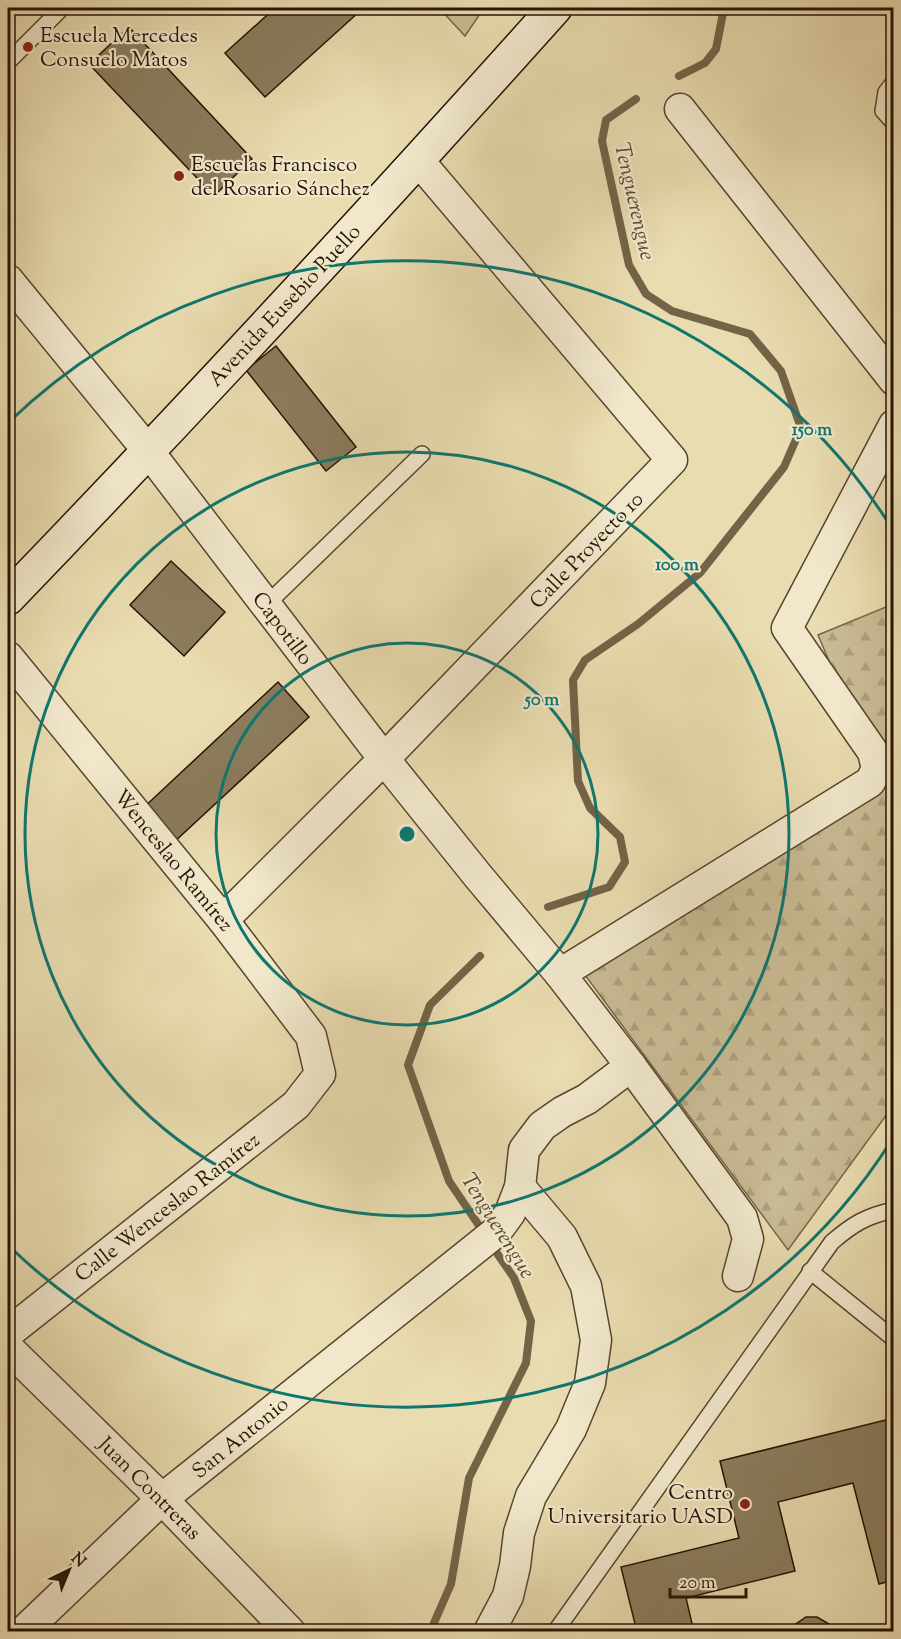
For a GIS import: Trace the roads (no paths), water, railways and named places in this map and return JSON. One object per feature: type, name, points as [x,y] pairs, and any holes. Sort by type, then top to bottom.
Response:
[{"type":"main road","name":"Avenida Eusebio Puello","points":[[8,598],[149,452],[555,8]]},
{"type":"street","points":[[680,109],[894,380]]},
{"type":"street","name":"Calle Proyecto 10","points":[[223,920],[384,759],[672,460],[418,160]]},
{"type":"street","name":"Capotillo","points":[[8,280],[149,452],[384,759],[477,876],[560,974],[631,1066],[742,1218],[748,1239],[738,1276]]},
{"type":"street","points":[[560,974],[870,782],[877,769],[873,752],[787,628],[894,425]]},
{"type":"street","name":"Wenceslao Ramírez","points":[[8,657],[223,920],[311,1036],[320,1074]]},
{"type":"street","name":"San Antonio","points":[[23,1632],[162,1499],[496,1232],[510,1213],[520,1187],[524,1150],[542,1126],[586,1099],[631,1066]]},
{"type":"street","name":"Calle Wenceslao Ramírez","points":[[8,1333],[296,1105],[320,1074]]},
{"type":"street","points":[[489,1632],[508,1596],[519,1533],[531,1496],[571,1429],[590,1383],[596,1340],[586,1286],[562,1237],[520,1187]]},
{"type":"street","name":"Juan Contreras","points":[[8,1348],[162,1499],[291,1632]]},
{"type":"lane","points":[[8,62],[62,8]]},
{"type":"lane","points":[[894,82],[886,92],[883,111],[894,123]]},
{"type":"lane","points":[[266,605],[422,454]]},
{"type":"lane","points":[[555,1632],[832,1242],[852,1225],[871,1215],[894,1210]]},
{"type":"lane","points":[[810,1271],[894,1339]]},
{"type":"waterway","name":"Tenguerengue","points":[[679,76],[705,63],[716,49],[724,8]]},
{"type":"waterway","name":"Tenguerengue","points":[[548,907],[609,887],[625,862],[620,837],[590,808],[578,781],[573,680],[585,660],[638,624],[700,573],[784,467],[801,428],[781,371],[750,334],[672,311],[646,294],[629,265],[602,141],[606,120],[636,99]]},
{"type":"waterway","name":"Tenguerengue","points":[[480,956],[430,1005],[408,1065],[449,1181],[484,1233]]},
{"type":"waterway","name":"Tenguerengue","points":[[430,1632],[451,1584],[469,1478],[526,1363],[531,1321],[514,1278],[490,1243]]},
{"type":"place","name":"Escuela Mercedes Consuelo Matos","points":[[28,47]]},
{"type":"place","name":"Escuelas Francisco del Rosario Sánchez","points":[[179,176]]},
{"type":"place","name":"Centro Universitario UASD","points":[[745,1504]]}]
